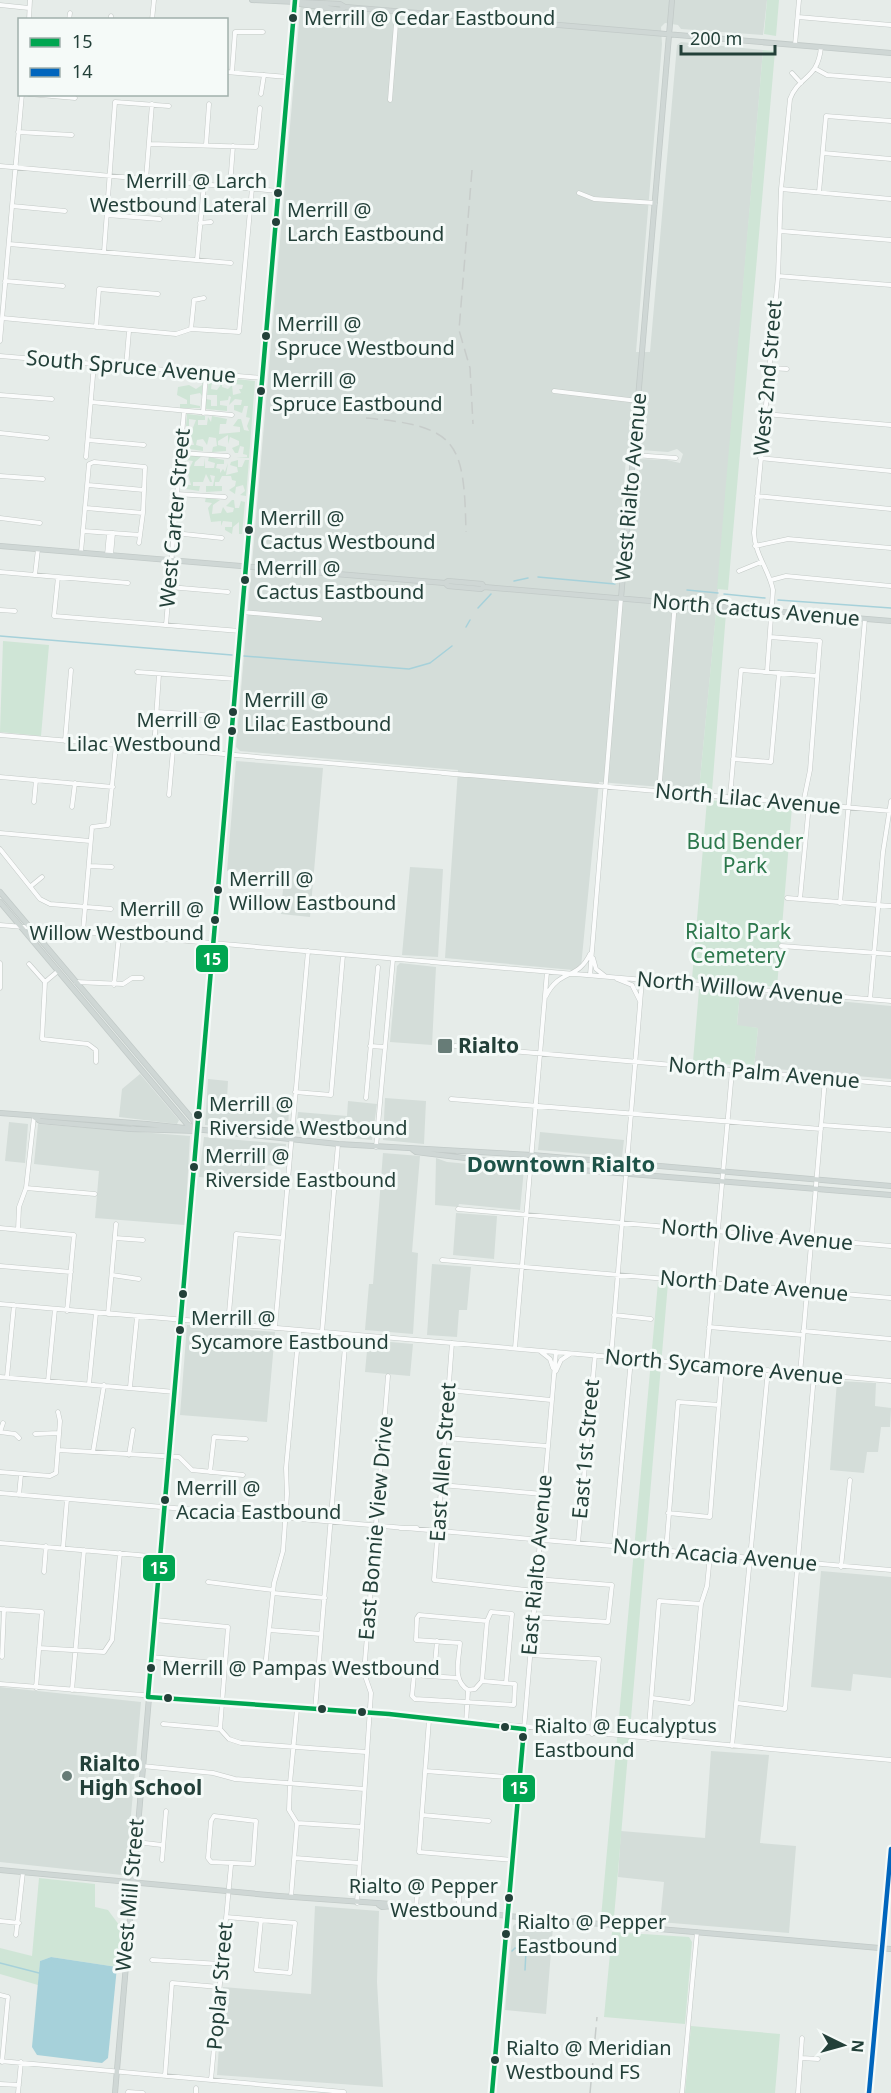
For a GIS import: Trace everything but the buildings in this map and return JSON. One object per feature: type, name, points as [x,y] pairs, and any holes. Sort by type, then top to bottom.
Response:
[{"type":"main road","points":[[252,0],[340,4],[345,7],[478,18],[482,21],[507,23],[512,21],[891,53]]},
{"type":"main road","name":"West Rialto Avenue","points":[[621,598],[672,0]]},
{"type":"main road","name":"West Mill Street","points":[[115,2093],[131,1883],[199,1131],[213,943],[295,2]]},
{"type":"main road","name":"North Cactus Avenue","points":[[0,546],[445,583],[448,586],[481,589],[484,586],[891,621]]},
{"type":"main road","points":[[0,892],[193,1120],[199,1131]]},
{"type":"main road","points":[[0,902],[180,1115],[199,1131]]},
{"type":"main road","points":[[0,1113],[34,1117],[40,1120],[131,1129],[199,1131],[376,1147],[532,1155],[723,1172],[816,1177],[891,1186]]},
{"type":"main road","points":[[34,1117],[39,1115],[179,1127],[199,1131]]},
{"type":"main road","points":[[179,1127],[180,1115]]},
{"type":"main road","points":[[412,1149],[416,1152],[531,1166],[891,1195]]},
{"type":"main road","points":[[869,2093],[891,1849]]},
{"type":"main road","points":[[0,1869],[382,1907],[393,1906],[697,1931],[891,1949]]},
{"type":"main road","points":[[492,2093],[508,1917]]},
{"type":"street","points":[[28,18],[30,0]]},
{"type":"street","points":[[152,18],[154,0]]},
{"type":"street","points":[[795,45],[799,0]]},
{"type":"street","points":[[0,5],[29,8]]},
{"type":"street","points":[[390,100],[398,11]]},
{"type":"street","points":[[69,18],[70,13]]},
{"type":"street","points":[[798,17],[891,25]]},
{"type":"street","points":[[232,72],[235,32],[263,32]]},
{"type":"street","points":[[821,47],[816,69],[827,75],[891,80]]},
{"type":"street","name":"West 2nd Street","points":[[767,672],[771,580],[755,546],[760,458],[778,276],[781,189],[790,99],[801,83],[816,69]]},
{"type":"street","points":[[228,72],[288,77]]},
{"type":"street","points":[[792,73],[801,83]]},
{"type":"street","points":[[261,94],[264,75]]},
{"type":"street","points":[[0,341],[22,96]]},
{"type":"street","points":[[52,96],[75,98]]},
{"type":"street","points":[[104,252],[115,102],[169,106]]},
{"type":"street","points":[[146,179],[152,104]]},
{"type":"street","points":[[206,145],[209,104]]},
{"type":"street","points":[[149,144],[256,147],[260,108]]},
{"type":"street","points":[[819,192],[826,116],[891,121]]},
{"type":"street","points":[[18,132],[72,135]]},
{"type":"street","points":[[230,186],[233,146]]},
{"type":"street","points":[[823,153],[891,159]]},
{"type":"street","points":[[0,166],[278,190]]},
{"type":"street","points":[[197,260],[204,184]]},
{"type":"street","points":[[2,318],[176,334],[191,329],[239,332],[252,188]]},
{"type":"street","points":[[781,189],[891,198]]},
{"type":"street","points":[[579,193],[594,199],[656,203]]},
{"type":"street","points":[[12,206],[65,211]]},
{"type":"street","points":[[107,215],[160,219]]},
{"type":"street","points":[[200,223],[211,222]]},
{"type":"street","points":[[780,231],[891,240]]},
{"type":"street","points":[[9,244],[231,263]]},
{"type":"street","points":[[778,276],[891,285]]},
{"type":"street","points":[[5,281],[63,286]]},
{"type":"street","points":[[96,327],[99,289],[158,294]]},
{"type":"street","points":[[191,329],[194,300],[204,298]]},
{"type":"street","points":[[126,367],[129,331]]},
{"type":"street","name":"South Spruce Avenue","points":[[0,356],[262,378]]},
{"type":"street","points":[[86,457],[94,364]]},
{"type":"street","points":[[769,368],[787,369]]},
{"type":"street","name":"West Carter Street","points":[[203,413],[206,374]]},
{"type":"street","points":[[554,391],[638,401]]},
{"type":"street","points":[[0,395],[52,399]]},
{"type":"street","points":[[91,402],[232,415]]},
{"type":"street","name":"West Carter Street","points":[[166,625],[184,411]]},
{"type":"street","points":[[765,414],[891,425]]},
{"type":"street","points":[[0,433],[47,438]]},
{"type":"street","points":[[88,440],[144,445]]},
{"type":"street","points":[[180,453],[228,456]]},
{"type":"street","points":[[634,455],[676,458]]},
{"type":"street","points":[[760,458],[891,471]]},
{"type":"street","points":[[81,552],[89,464],[94,462],[145,467],[140,543]]},
{"type":"street","points":[[0,476],[43,479]]},
{"type":"street","points":[[88,485],[144,490]]},
{"type":"street","points":[[177,494],[225,497]]},
{"type":"street","points":[[757,496],[891,509]]},
{"type":"street","points":[[86,508],[143,513]]},
{"type":"street","points":[[0,518],[40,523]]},
{"type":"street","points":[[83,531],[140,535]]},
{"type":"street","points":[[109,555],[111,533]]},
{"type":"street","points":[[174,533],[222,538]]},
{"type":"street","points":[[755,546],[788,538],[891,548]]},
{"type":"street","points":[[35,575],[38,549]]},
{"type":"street","points":[[739,571],[761,562]]},
{"type":"street","points":[[0,572],[128,583]]},
{"type":"street","points":[[771,580],[786,576],[891,586]]},
{"type":"street","points":[[57,577],[54,616],[240,631]]},
{"type":"street","points":[[169,587],[228,592]]},
{"type":"street","name":"West Rialto Avenue","points":[[590,975],[621,598]]},
{"type":"street","points":[[659,792],[675,603]]},
{"type":"street","points":[[0,610],[15,611]]},
{"type":"street","points":[[242,612],[320,619]]},
{"type":"street","points":[[840,903],[865,619]]},
{"type":"street","points":[[770,637],[820,641],[810,770],[803,804]]},
{"type":"street","points":[[65,741],[71,670]]},
{"type":"street","points":[[730,797],[741,670],[817,676]]},
{"type":"street","points":[[137,672],[236,679]]},
{"type":"street","points":[[733,759],[771,762],[779,673]]},
{"type":"street","points":[[154,749],[159,674]]},
{"type":"street","points":[[157,712],[216,716]]},
{"type":"street","name":"North Lilac Avenue","points":[[0,735],[890,811]]},
{"type":"street","points":[[83,931],[92,827],[108,825],[116,745]]},
{"type":"street","points":[[169,795],[173,750]]},
{"type":"street","points":[[0,777],[112,786]]},
{"type":"street","points":[[34,802],[36,780]]},
{"type":"street","points":[[72,807],[75,783]]},
{"type":"street","points":[[870,999],[878,905],[891,801]]},
{"type":"street","points":[[800,899],[810,804]]},
{"type":"street","points":[[0,833],[90,841]]},
{"type":"street","points":[[0,849],[40,899],[50,904],[111,909]]},
{"type":"street","points":[[90,866],[112,867]]},
{"type":"street","points":[[31,886],[42,877]]},
{"type":"street","points":[[787,898],[891,906]]},
{"type":"street","name":"North Willow Avenue","points":[[0,925],[891,1001]]},
{"type":"street","points":[[114,985],[119,935]]},
{"type":"street","points":[[781,946],[891,954]]},
{"type":"street","points":[[275,1328],[308,951]]},
{"type":"street","points":[[545,999],[552,983],[584,966],[591,951]]},
{"type":"street","points":[[591,951],[596,969],[605,976]]},
{"type":"street","points":[[295,1092],[331,1095],[343,955]]},
{"type":"street","points":[[376,1147],[393,959]]},
{"type":"street","points":[[0,988],[1,963]]},
{"type":"street","points":[[29,964],[45,982],[42,1039],[88,1044],[96,1050],[96,1062]]},
{"type":"street","points":[[366,1098],[378,967]]},
{"type":"street","points":[[45,982],[58,971]]},
{"type":"street","points":[[515,1348],[547,972]]},
{"type":"street","points":[[614,977],[632,985],[637,991],[641,1005]]},
{"type":"street","points":[[76,982],[114,985],[142,978]]},
{"type":"street","name":"East 1st Street","points":[[611,1357],[642,980]]},
{"type":"street","points":[[370,1046],[385,1047]]},
{"type":"street","name":"North Palm Avenue","points":[[455,1046],[891,1084]]},
{"type":"street","points":[[706,1365],[732,1071]]},
{"type":"street","points":[[800,1374],[825,1079]]},
{"type":"street","points":[[451,1099],[727,1122],[891,1130]]},
{"type":"street","points":[[18,1230],[19,1207],[26,1188],[34,1117]]},
{"type":"street","points":[[322,1332],[338,1144]]},
{"type":"street","points":[[26,1188],[95,1194]]},
{"type":"street","name":"North Olive Avenue","points":[[458,1209],[891,1246]]},
{"type":"street","points":[[108,1314],[116,1224]]},
{"type":"street","points":[[0,1228],[74,1235],[67,1311]]},
{"type":"street","points":[[228,1324],[236,1234],[283,1238]]},
{"type":"street","points":[[115,1238],[143,1240]]},
{"type":"street","name":"North Date Avenue","points":[[442,1260],[891,1298]]},
{"type":"street","points":[[0,1266],[71,1272]]},
{"type":"street","points":[[112,1275],[139,1279]]},
{"type":"street","name":"North Sycamore Avenue","points":[[0,1304],[891,1381]]},
{"type":"street","points":[[7,1377],[14,1305]]},
{"type":"street","points":[[48,1381],[55,1309]]},
{"type":"street","points":[[89,1384],[96,1313]]},
{"type":"street","points":[[614,1315],[651,1319]]},
{"type":"street","points":[[130,1387],[137,1317]]},
{"type":"street","points":[[709,1327],[891,1339]]},
{"type":"street","points":[[299,1330],[286,1468],[283,1551],[273,1592],[266,1668],[318,1672]]},
{"type":"street","points":[[315,1710],[346,1334]]},
{"type":"street","name":"East Allen Street","points":[[452,1343],[434,1580],[535,1591]]},
{"type":"street","points":[[540,1350],[553,1364],[553,1380]]},
{"type":"street","name":"East Rialto Avenue","points":[[520,1778],[556,1352]]},
{"type":"street","points":[[553,1380],[561,1360],[570,1354]]},
{"type":"street","name":"East 1st Street","points":[[578,1543],[595,1355]]},
{"type":"street","points":[[614,1546],[631,1359]]},
{"type":"street","points":[[668,1513],[710,1517],[722,1366]]},
{"type":"street","points":[[732,1746],[768,1371]]},
{"type":"street","points":[[737,1703],[785,1709],[814,1375]]},
{"type":"street","name":"East Bonnie View Drive","points":[[357,1903],[370,1690],[364,1673],[388,1376]]},
{"type":"street","points":[[0,1377],[175,1392]]},
{"type":"street","points":[[93,1452],[104,1385]]},
{"type":"street","points":[[447,1390],[551,1400]]},
{"type":"street","points":[[666,1551],[678,1402],[719,1405]]},
{"type":"street","points":[[0,1472],[53,1476],[58,1450],[58,1412]]},
{"type":"street","points":[[3,1423],[0,1433],[15,1434],[19,1438]]},
{"type":"street","points":[[129,1455],[133,1430]]},
{"type":"street","points":[[35,1434],[59,1433]]},
{"type":"street","points":[[210,1472],[214,1437],[246,1439]]},
{"type":"street","points":[[445,1438],[547,1446]]},
{"type":"street","points":[[58,1450],[180,1457],[192,1470],[243,1475]]},
{"type":"street","points":[[19,1495],[21,1474]]},
{"type":"street","points":[[841,1567],[850,1480]]},
{"type":"street","points":[[441,1485],[543,1494]]},
{"type":"street","name":"North Acacia Avenue","points":[[0,1493],[891,1570]]},
{"type":"street","points":[[63,1548],[67,1499]]},
{"type":"street","points":[[0,1543],[161,1557]]},
{"type":"street","points":[[44,1572],[46,1546]]},
{"type":"street","points":[[72,1690],[84,1550]]},
{"type":"street","points":[[39,1648],[104,1652],[112,1640],[120,1553]]},
{"type":"street","points":[[652,1698],[690,1703],[692,1701],[701,1604],[707,1586],[710,1555]]},
{"type":"street","points":[[533,1617],[608,1622],[612,1585],[536,1579]]},
{"type":"street","points":[[208,1582],[325,1598]]},
{"type":"street","points":[[648,1738],[659,1603],[663,1600],[701,1604]]},
{"type":"street","points":[[2,1657],[2,1609],[42,1612],[36,1688]]},
{"type":"street","points":[[487,1620],[419,1615],[416,1640],[460,1643],[458,1678],[461,1686],[468,1690],[475,1689],[482,1681],[487,1620],[491,1612],[512,1614],[506,1683]]},
{"type":"street","points":[[155,1620],[228,1627],[220,1729]]},
{"type":"street","points":[[269,1630],[321,1634]]},
{"type":"street","points":[[434,1676],[437,1641]]},
{"type":"street","points":[[530,1654],[599,1659],[592,1734]]},
{"type":"street","points":[[152,1657],[225,1664]]},
{"type":"street","points":[[458,1678],[414,1675],[412,1696],[415,1699],[514,1706],[515,1684],[482,1681]]},
{"type":"street","points":[[0,1684],[891,1760]]},
{"type":"street","points":[[466,1723],[468,1690]]},
{"type":"street","points":[[291,1897],[297,1822],[289,1810],[297,1708]]},
{"type":"street","points":[[429,1720],[419,1852],[513,1860]]},
{"type":"street","points":[[163,1724],[220,1729],[229,1739],[241,1743],[366,1752]]},
{"type":"street","points":[[142,1766],[290,1784],[364,1790]]},
{"type":"street","points":[[425,1771],[520,1778],[508,1917]]},
{"type":"street","points":[[162,1860],[166,1811]]},
{"type":"street","points":[[422,1815],[489,1821]]},
{"type":"street","points":[[214,1816],[256,1821],[254,1864],[231,1865],[211,1862],[208,1858],[211,1821],[214,1816]]},
{"type":"street","points":[[297,1822],[362,1827]]},
{"type":"street","points":[[135,1842],[162,1845]]},
{"type":"street","points":[[295,1858],[360,1863]]},
{"type":"street","name":"Poplar Street","points":[[212,2080],[231,1865]]},
{"type":"street","points":[[16,1935],[23,1872]]},
{"type":"street","points":[[416,1908],[418,1881]]},
{"type":"street","points":[[458,1913],[460,1889],[483,1892]]},
{"type":"street","points":[[226,1917],[261,1920],[295,1923],[290,1974],[256,1970],[261,1920]]},
{"type":"street","points":[[0,1922],[19,1923]]},
{"type":"street","points":[[682,2093],[697,1931]]},
{"type":"street","points":[[152,1960],[221,1964]]},
{"type":"street","points":[[165,2076],[172,1983],[219,1987]]},
{"type":"street","points":[[0,1995],[8,1998],[1,2061],[280,2086],[321,2092],[344,2092]]},
{"type":"street","points":[[798,2093],[802,2038]]},
{"type":"street","points":[[801,2058],[818,2059]]},
{"type":"street","points":[[18,2093],[21,2062]]},
{"type":"street","points":[[0,2084],[19,2085]]},
{"type":"street","points":[[280,2086],[280,2093]]},
{"type":"street","points":[[128,2092],[143,2093]]},
{"type":"shaded area","points":[[301,0],[767,0],[763,35],[681,29],[678,25],[665,23],[661,27],[662,44],[636,352],[650,352],[677,45],[681,42],[763,50],[716,614],[699,790],[599,782],[581,967],[573,970],[445,958],[458,770],[240,751],[236,747]],"holes":[[[627,449],[668,452],[677,449],[683,454],[680,463],[640,459],[637,503],[622,503]]]},
{"type":"shaded area","points":[[236,761],[323,768],[310,917],[281,914],[284,876],[227,871]]},
{"type":"shaded area","points":[[410,867],[443,869],[438,957],[402,955]]},
{"type":"shaded area","points":[[400,963],[436,967],[432,1045],[390,1042],[397,966]]},
{"type":"shaded area","points":[[740,992],[891,1006],[891,1079],[754,1067],[758,1028],[737,1026]]},
{"type":"shaded area","points":[[140,1074],[179,1120],[177,1124],[119,1117],[122,1089]]},
{"type":"shaded area","points":[[208,1079],[228,1081],[227,1099],[251,1101],[252,1106],[289,1108],[288,1131],[205,1125]]},
{"type":"shaded area","points":[[385,1098],[426,1101],[424,1144],[383,1140]]},
{"type":"shaded area","points":[[348,1101],[377,1104],[372,1140],[296,1133],[298,1112],[347,1116]]},
{"type":"shaded area","points":[[9,1122],[28,1124],[25,1163],[5,1161]]},
{"type":"shaded area","points":[[38,1124],[190,1136],[185,1225],[95,1218],[99,1171],[34,1164]]},
{"type":"shaded area","points":[[540,1132],[624,1140],[622,1157],[538,1150]]},
{"type":"shaded area","points":[[204,1137],[286,1144],[284,1167],[265,1165],[264,1175],[241,1173],[240,1180],[199,1177]]},
{"type":"shaded area","points":[[383,1153],[420,1156],[412,1252],[418,1253],[413,1334],[365,1330],[369,1284],[373,1284]]},
{"type":"shaded area","points":[[436,1158],[447,1162],[524,1169],[520,1210],[459,1204],[458,1207],[435,1205]]},
{"type":"shaded area","points":[[456,1213],[497,1216],[494,1259],[453,1255]]},
{"type":"shaded area","points":[[432,1264],[471,1267],[467,1310],[459,1310],[457,1337],[427,1335]]},
{"type":"shaded area","points":[[187,1325],[275,1332],[267,1422],[180,1415]]},
{"type":"shaded area","points":[[368,1340],[413,1344],[410,1376],[365,1372]]},
{"type":"shaded area","points":[[837,1381],[876,1383],[875,1406],[891,1408],[890,1427],[881,1427],[878,1452],[867,1452],[864,1473],[830,1470]]},
{"type":"shaded area","points":[[821,1571],[891,1577],[891,1678],[853,1674],[851,1691],[811,1687]]},
{"type":"shaded area","name":"Rialto High School","points":[[0,1687],[141,1702],[128,1849],[125,1872],[122,1875],[0,1862]]},
{"type":"shaded area","points":[[711,1751],[769,1755],[760,1843],[796,1846],[789,1933],[660,1922],[664,1882],[618,1877],[621,1831],[705,1838]]},
{"type":"shaded area","points":[[315,1906],[379,1911],[377,1982],[383,2087],[217,2075],[223,1987],[311,1994]]},
{"type":"shaded area","points":[[515,1924],[553,1927],[546,2014],[505,2010]]},
{"type":"green space","points":[[767,0],[779,0],[776,36],[764,34]]},
{"type":"green space","points":[[763,50],[775,51],[728,590],[717,589]]},
{"type":"green space","points":[[193,378],[203,378],[202,396],[200,393],[190,395],[190,404],[200,406],[201,399],[200,408],[180,408],[180,404],[187,404],[187,400],[177,395],[178,387],[189,385],[196,389],[202,385],[202,382],[193,381]]},
{"type":"green space","points":[[209,378],[218,379],[218,383],[212,382],[211,389],[217,390],[221,380],[230,380],[229,383],[222,383],[222,387],[228,389],[232,385],[233,395],[241,393],[239,389],[242,389],[243,385],[235,384],[236,379],[255,381],[249,458],[236,457],[247,457],[247,455],[243,454],[244,447],[240,446],[238,453],[235,453],[232,448],[239,445],[239,441],[230,437],[228,444],[228,435],[218,441],[218,445],[226,447],[226,451],[212,452],[213,447],[217,446],[216,438],[209,437],[207,445],[203,439],[197,440],[196,445],[203,447],[203,451],[183,448],[184,438],[188,438],[187,445],[194,445],[190,432],[185,434],[186,428],[192,430],[196,420],[189,419],[189,426],[186,426],[187,414],[205,416],[205,420],[198,420],[198,425],[207,425],[208,417],[211,422],[212,416],[227,419],[226,424],[220,424],[219,434],[240,432],[240,427],[233,426],[238,419],[241,419],[244,430],[249,431],[247,426],[250,418],[246,417],[248,406],[244,406],[242,413],[234,410],[234,405],[241,405],[242,400],[235,399],[229,405],[231,397],[229,396],[228,400],[220,401],[220,405],[227,406],[227,411],[206,409],[206,399],[211,400],[211,406],[217,406],[217,395],[207,395]]},
{"type":"green space","points":[[184,455],[202,456],[194,466],[204,466],[205,458],[205,468],[214,468],[215,463],[208,461],[209,457],[224,460],[224,464],[217,464],[216,468],[220,469],[220,473],[223,469],[225,472],[228,463],[226,475],[238,472],[237,467],[230,465],[231,462],[238,460],[238,467],[242,467],[245,460],[249,460],[246,496],[240,495],[245,491],[243,485],[236,487],[235,494],[229,490],[235,486],[236,481],[232,480],[231,476],[222,476],[219,482],[215,482],[215,486],[222,486],[222,491],[206,492],[206,486],[213,486],[215,476],[210,475],[212,482],[210,482],[206,474],[203,482],[193,482],[193,486],[200,486],[199,491],[180,488],[180,478],[183,478],[184,485],[191,485],[188,474],[182,474],[182,468],[189,469],[193,461],[186,460],[183,466]]},
{"type":"green space","points":[[206,497],[220,500],[213,505],[212,514],[221,513],[223,507],[227,513],[233,512],[234,508],[226,506],[232,500],[234,500],[235,508],[239,508],[241,501],[245,502],[242,534],[239,534],[239,522],[233,527],[232,534],[225,530],[225,527],[232,527],[232,522],[223,521],[221,526],[221,521],[211,522],[208,508],[212,503],[205,502]]},
{"type":"green space","points":[[716,612],[726,613],[712,791],[699,790]]},
{"type":"green space","points":[[3,641],[49,645],[41,736],[0,732]]},
{"type":"green space","points":[[707,800],[792,807],[777,987],[692,979]]},
{"type":"green space","points":[[699,989],[740,992],[737,1025],[758,1028],[754,1067],[693,1061]]},
{"type":"green space","points":[[658,1282],[668,1283],[614,1917],[601,1918]]},
{"type":"green space","points":[[39,1878],[95,1884],[95,1907],[108,1910],[122,1929],[117,1967],[51,1957],[40,1961],[38,1985],[0,1974],[0,1948],[32,1956]]},
{"type":"green space","points":[[612,1932],[689,1937],[692,1942],[685,2024],[604,2017]]},
{"type":"green space","points":[[691,2026],[780,2034],[775,2093],[685,2093]]},
{"type":"water","points":[[51,1957],[117,1967],[108,2058],[102,2063],[37,2055],[32,2047],[40,1961]]},
{"type":"waterway","points":[[538,577],[615,584]]},
{"type":"waterway","points":[[514,581],[528,578]]},
{"type":"waterway","points":[[687,590],[718,593]]},
{"type":"waterway","points":[[478,608],[491,594]]},
{"type":"waterway","points":[[724,594],[765,598]]},
{"type":"waterway","points":[[778,600],[891,608]]},
{"type":"waterway","points":[[466,627],[470,620]]},
{"type":"waterway","points":[[0,636],[232,655]]},
{"type":"waterway","points":[[244,656],[409,669],[430,663],[452,646]]},
{"type":"waterway","points":[[512,1951],[515,1948],[526,1951],[525,1970]]},
{"type":"waterway","points":[[0,1963],[39,1973]]},
{"type":"railway","points":[[472,170],[459,330],[470,368],[473,424]]},
{"type":"railway","points":[[366,418],[421,427],[438,434],[450,445],[458,459],[463,478],[466,532]]},
{"type":"railway","points":[[590,2093],[597,2017]]},
{"type":"transit line","name":"15","points":[[295,0],[148,1697],[389,1714],[524,1729],[492,2093]]},
{"type":"transit line","name":"14","points":[[869,2093],[891,1849]]},
{"type":"place","name":"Merrill @ Cedar Eastbound","points":[[293,18]]},
{"type":"place","name":"Merrill @ Larch Westbound Lateral","points":[[278,193]]},
{"type":"place","name":"Merrill @ Larch Eastbound","points":[[276,222]]},
{"type":"place","name":"Merrill @ Spruce Westbound","points":[[266,336]]},
{"type":"place","name":"Merrill @ Spruce Eastbound","points":[[261,391]]},
{"type":"place","name":"Merrill @ Cactus Westbound","points":[[249,530]]},
{"type":"place","name":"Merrill @ Cactus Eastbound","points":[[245,580]]},
{"type":"place","name":"Merrill @ Lilac Eastbound","points":[[233,712]]},
{"type":"place","name":"Merrill @ Lilac Westbound","points":[[232,731]]},
{"type":"place","name":"Merrill @ Willow Eastbound","points":[[218,890]]},
{"type":"place","name":"Merrill @ Willow Westbound","points":[[215,920]]},
{"type":"place","name":"Rialto","points":[[445,1046]]},
{"type":"place","name":"Merrill @ Riverside Westbound","points":[[198,1115]]},
{"type":"place","name":"Merrill @ Riverside Eastbound","points":[[194,1167]]},
{"type":"place","name":"Merrill @ Sycamore Eastbound","points":[[180,1330]]},
{"type":"place","name":"Merrill @ Acacia Eastbound","points":[[165,1500]]},
{"type":"place","name":"Merrill @ Pampas Westbound","points":[[151,1668]]},
{"type":"place","name":"Rialto @ Eucalyptus Eastbound","points":[[523,1737]]},
{"type":"place","name":"Rialto High School","points":[[67,1776]]},
{"type":"place","name":"Rialto @ Pepper Westbound","points":[[509,1898]]},
{"type":"place","name":"Rialto @ Pepper Eastbound","points":[[506,1934]]},
{"type":"place","name":"Rialto @ Meridian Westbound FS","points":[[495,2060]]},
{"type":"district","name":"Downtown Rialto","points":[[561,1164]]},
{"type":"park label","name":"Bud Bender Park","points":[[745,854]]},
{"type":"park label","name":"Rialto Park Cemetery","points":[[738,944]]}]
